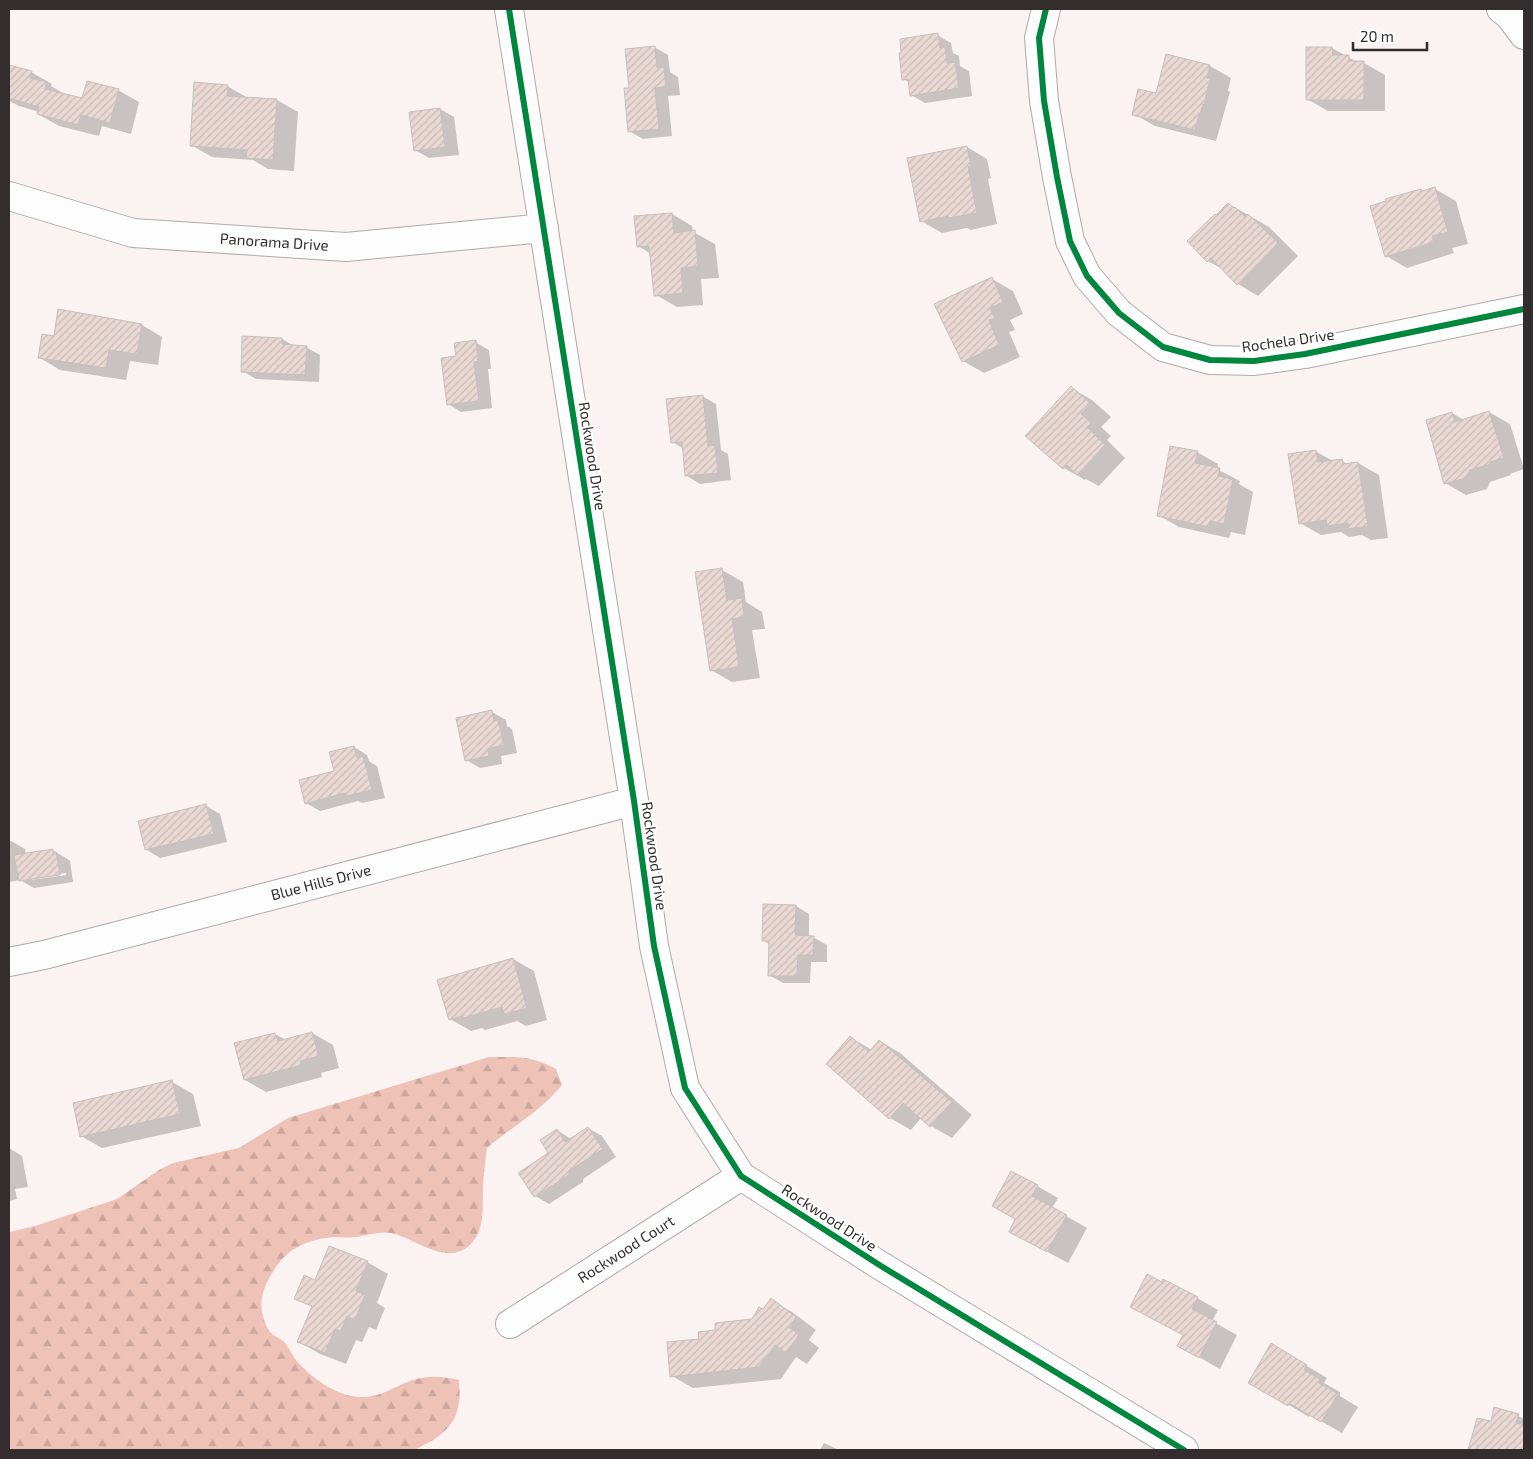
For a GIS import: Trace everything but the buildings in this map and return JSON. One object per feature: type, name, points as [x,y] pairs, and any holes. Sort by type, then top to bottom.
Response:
[{"type":"street","name":"Rockwood Drive","points":[[509,9],[634,800],[654,946],[685,1088],[741,1176],[881,1266],[1184,1450]]},
{"type":"street","name":"Rochela Drive","points":[[1046,9],[1039,38],[1044,101],[1056,177],[1070,241],[1087,276],[1119,313],[1163,347],[1210,360],[1254,361],[1305,354],[1524,309]]},
{"type":"street","points":[[1501,9],[1510,16],[1524,35]]},
{"type":"street","name":"Panorama Drive","points":[[9,196],[133,233],[346,246],[544,228]]},
{"type":"street","name":"Blue Hills Drive","points":[[9,962],[54,952],[634,800]]},
{"type":"street","name":"Rockwood Court","points":[[510,1324],[741,1176]]},
{"type":"green space","points":[[489,1057],[524,1058],[547,1064],[556,1069],[562,1085],[535,1111],[487,1148],[481,1224],[476,1238],[471,1244],[462,1251],[442,1252],[391,1233],[334,1237],[309,1242],[294,1249],[281,1260],[267,1283],[261,1306],[263,1317],[271,1333],[284,1342],[302,1367],[317,1380],[343,1394],[361,1397],[374,1396],[410,1381],[428,1377],[459,1380],[459,1405],[456,1415],[445,1431],[414,1450],[9,1450],[9,1232],[35,1226],[117,1199],[159,1170],[173,1163],[239,1148],[288,1118]]},
{"type":"cycle path","points":[[509,9],[634,801],[654,946],[685,1088],[741,1176],[881,1266],[1184,1450]]},
{"type":"cycle path","points":[[1046,9],[1039,38],[1044,101],[1070,241],[1087,276],[1119,313],[1163,347],[1210,360],[1254,361],[1305,354],[1524,309]]}]
